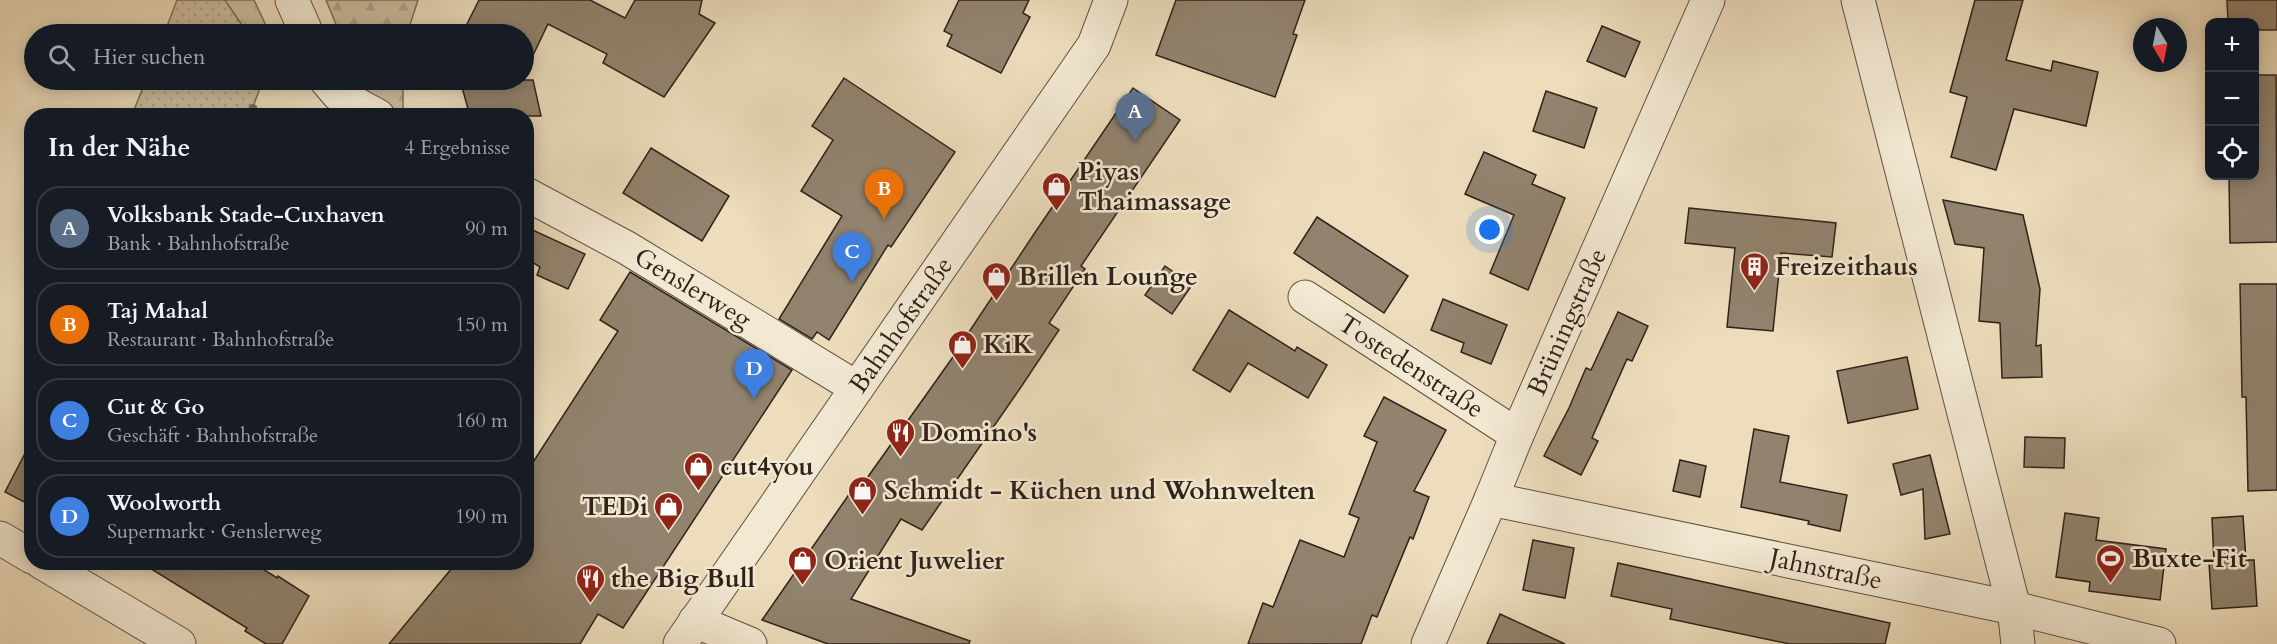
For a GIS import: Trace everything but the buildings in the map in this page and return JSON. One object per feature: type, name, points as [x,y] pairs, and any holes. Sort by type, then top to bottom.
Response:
[{"type":"street","points":[[292,0],[302,24]]},
{"type":"street","name":"Bahnhofstraße","points":[[688,633],[1094,45],[1111,0]]},
{"type":"street","name":"Brüningstraße","points":[[1428,644],[1516,435],[1708,0]]},
{"type":"street","points":[[1858,0],[2014,608],[2018,644]]},
{"type":"street","points":[[335,90],[363,108]]},
{"type":"street","name":"Genslerweg","points":[[534,198],[627,248],[856,388]]},
{"type":"street","name":"Tostedenstraße","points":[[1305,297],[1516,435]]},
{"type":"street","name":"Jahnstraße","points":[[1491,499],[2014,608],[2159,644]]},
{"type":"street","points":[[0,538],[24,552]]},
{"type":"street","points":[[54,570],[178,644]]},
{"type":"street","points":[[688,633],[750,644]]},
{"type":"green space","points":[[177,0],[225,0],[241,24],[168,24]]},
{"type":"green space","points":[[225,0],[254,0],[265,24],[241,24]]},
{"type":"green space","points":[[326,0],[418,0],[410,24],[336,24]]},
{"type":"green space","points":[[142,90],[259,90],[253,108],[135,108]]},
{"type":"green space","points":[[367,90],[403,90],[403,108],[388,108]]},
{"type":"place","name":"Volksbank Stade-Cuxhaven","points":[[1135,142]]},
{"type":"place","name":"Piyas Thaimassage","points":[[1057,212]]},
{"type":"place","name":"Taj Mahal","points":[[884,219]]},
{"type":"place","name":"Cut & Go","points":[[852,282]]},
{"type":"place","name":"Freizeithaus","points":[[1754,292]]},
{"type":"place","name":"Brillen Lounge","points":[[997,302]]},
{"type":"place","name":"KiK","points":[[962,370]]},
{"type":"place","name":"Woolworth","points":[[754,399]]},
{"type":"place","name":"Domino's","points":[[900,458]]},
{"type":"place","name":"cut4you","points":[[699,492]]},
{"type":"place","name":"Schmidt - Küchen und Wohnwelten","points":[[863,516]]},
{"type":"place","name":"TEDi","points":[[669,532]]},
{"type":"place","name":"Buxte-Fit","points":[[2111,584]]},
{"type":"place","name":"Orient Juwelier","points":[[803,586]]},
{"type":"place","name":"the Big Bull","points":[[590,604]]}]
